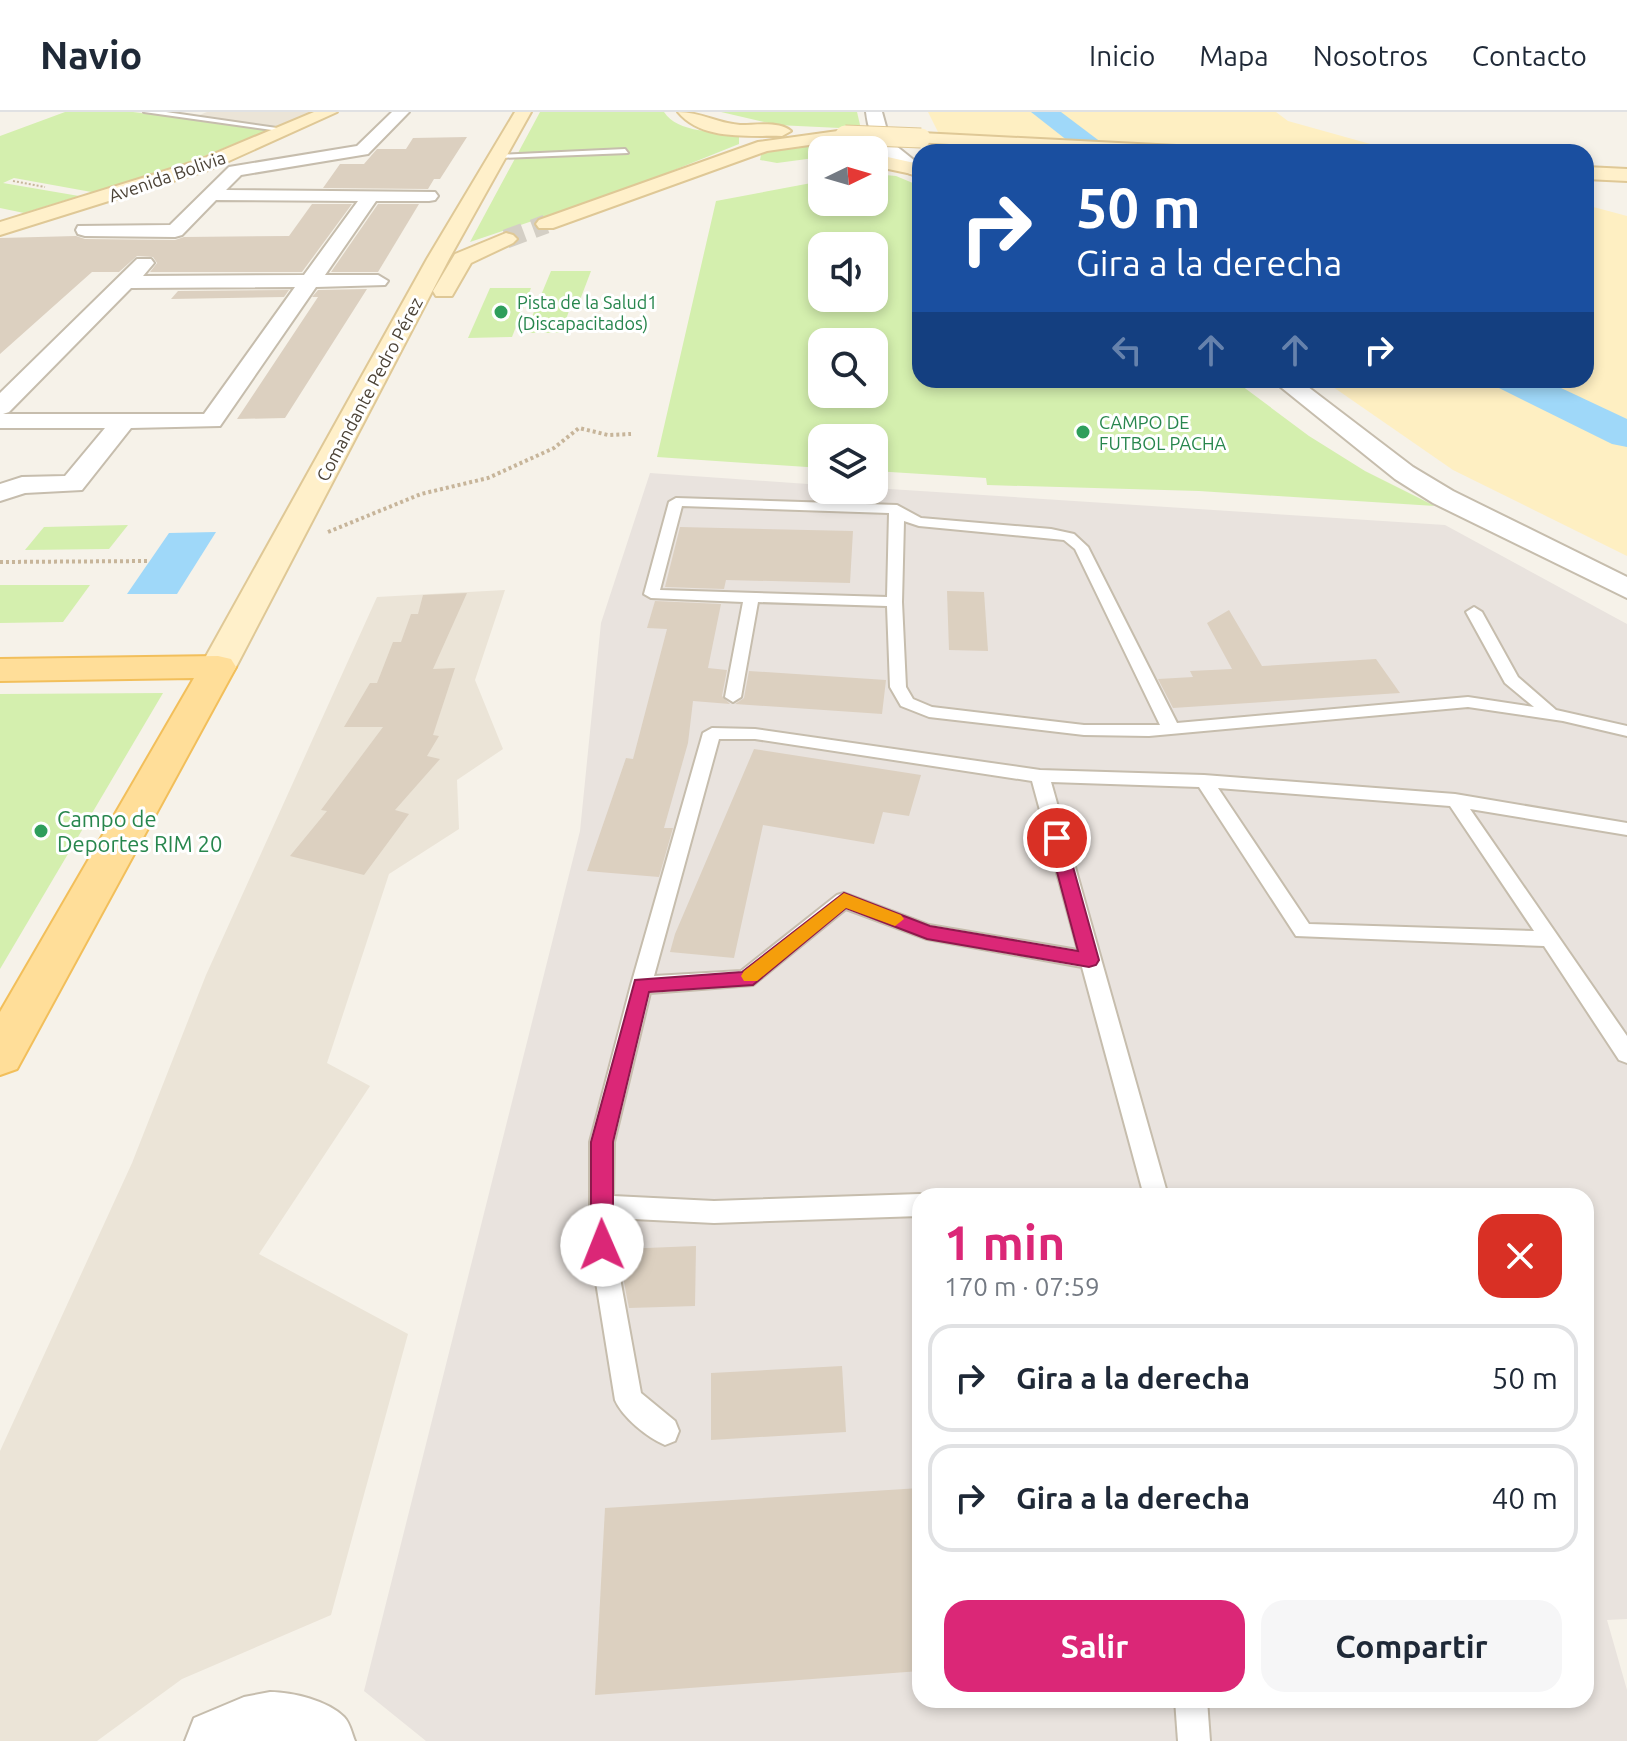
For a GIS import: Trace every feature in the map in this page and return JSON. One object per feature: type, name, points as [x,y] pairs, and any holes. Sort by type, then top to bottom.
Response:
[{"type":"main road","name":"Avenida Bolivia","points":[[0,229],[204,165],[329,112]]},
{"type":"main road","name":"Comandante Pedro Pérez","points":[[218,667],[438,259],[523,112]]},
{"type":"main road","points":[[686,112],[693,120],[706,125],[1031,144]]},
{"type":"main road","points":[[703,112],[730,122],[780,130]]},
{"type":"main road","points":[[546,224],[783,141],[845,135]]},
{"type":"main road","points":[[659,182],[761,168],[741,162],[737,155]]},
{"type":"main road","points":[[888,163],[912,169]]},
{"type":"main road","points":[[1594,173],[1627,175]]},
{"type":"main road","points":[[280,553],[336,488],[463,259],[506,239]]},
{"type":"main road","points":[[0,670],[218,667]]},
{"type":"main road","points":[[0,1055],[218,667]]},
{"type":"street","points":[[0,407],[235,171],[243,167],[362,150],[401,112]]},
{"type":"street","points":[[874,112],[880,142],[886,151],[912,167]]},
{"type":"street","points":[[309,196],[321,180]]},
{"type":"street","points":[[0,421],[211,421],[308,282],[376,196],[393,180]]},
{"type":"street","points":[[212,195],[429,196]]},
{"type":"street","points":[[85,230],[175,231]]},
{"type":"street","points":[[126,282],[378,281]]},
{"type":"street","points":[[1294,388],[1404,473],[1443,497],[1627,589]]},
{"type":"street","points":[[0,493],[22,485],[73,484],[123,422]]},
{"type":"street","points":[[217,1741],[243,1727],[283,1722],[323,1741]]},
{"type":"lane","points":[[148,112],[287,130]]},
{"type":"lane","points":[[185,117],[198,112]]},
{"type":"lane","points":[[500,155],[625,151]]},
{"type":"lane","points":[[894,602],[651,594],[676,502],[897,509],[894,602],[898,687],[907,702],[929,712],[1084,730],[1171,729],[1468,702],[1556,715],[1627,731]]},
{"type":"lane","points":[[896,513],[919,522],[1069,537],[1081,547],[1171,729]]},
{"type":"lane","points":[[733,697],[751,598]]},
{"type":"lane","points":[[1474,612],[1511,680],[1556,715]]},
{"type":"lane","points":[[665,1431],[629,1400],[602,1245],[602,1142],[641,985],[712,733],[755,734],[1040,776],[1204,781],[1455,800],[1627,829]]},
{"type":"lane","points":[[1040,776],[1154,1188]]},
{"type":"lane","points":[[1204,781],[1303,931],[1550,939]]},
{"type":"lane","points":[[1455,800],[1627,1054]]},
{"type":"lane","points":[[641,985],[746,979],[844,900],[927,932],[1089,960]]},
{"type":"lane","points":[[601,1206],[714,1212],[912,1205]]},
{"type":"lane","points":[[1192,1708],[1194,1741]]},
{"type":"path","points":[[280,553],[421,494],[488,478],[554,448],[579,428],[608,435],[631,434]]},
{"type":"path","points":[[0,562],[149,561]]},
{"type":"shaded area","points":[[207,112],[310,112],[275,127],[197,116]]},
{"type":"shaded area","points":[[650,473],[808,484],[808,504],[888,504],[888,489],[1445,525],[1627,624],[1627,1619],[1607,1620],[1627,1690],[1627,1741],[426,1741],[364,1691],[580,831],[601,623]]},
{"type":"shaded area","points":[[505,590],[475,680],[503,749],[457,780],[459,829],[389,874],[327,1063],[370,1086],[259,1254],[408,1334],[331,1615],[182,1679],[97,1741],[0,1741],[0,1451],[132,1163],[206,975],[377,597]]},
{"type":"green space","points":[[65,112],[133,112],[271,129],[170,170],[97,193],[14,178],[3,183],[79,196],[24,213],[0,208],[0,136]]},
{"type":"green space","points":[[540,112],[664,112],[670,119],[688,128],[739,133],[739,144],[627,189],[470,242]]},
{"type":"green space","points":[[721,112],[857,112],[861,129],[777,125]]},
{"type":"green space","points":[[808,141],[808,159],[777,163],[760,160],[761,155],[778,147]]},
{"type":"green space","points":[[888,175],[912,183],[912,388],[1245,388],[1309,436],[1365,471],[1435,506],[1199,491],[987,485],[986,478],[888,472],[888,424],[808,424],[808,467],[657,457],[716,201],[808,184],[808,216],[888,216]]},
{"type":"green space","points":[[551,271],[591,271],[580,300],[573,300],[561,333],[526,333],[538,301],[557,301],[539,300]]},
{"type":"green space","name":"Pista de la Salud1 (Discapacitados)","points":[[490,288],[531,288],[512,337],[468,338]]},
{"type":"green space","points":[[128,525],[109,549],[25,550],[44,527]]},
{"type":"green space","points":[[0,585],[90,585],[63,622],[0,623]]},
{"type":"green space","name":"Campo de Deportes RIM 20","points":[[163,693],[0,969],[0,694]]},
{"type":"sand","points":[[928,112],[1276,112],[1288,121],[1370,144],[944,144]]},
{"type":"sand","points":[[1594,207],[1627,216],[1627,556],[1453,470],[1335,388],[1594,388]]},
{"type":"water","points":[[216,532],[177,594],[127,594],[169,533]]},
{"type":"building","points":[[467,137],[440,179],[434,179],[428,189],[323,188],[340,164],[364,164],[377,149],[406,149],[413,138]]},
{"type":"building","points":[[312,204],[352,204],[302,272],[150,272],[157,263],[153,257],[137,256],[119,272],[92,272],[0,354],[0,238],[76,236],[85,239],[175,240],[184,237],[289,236]]},
{"type":"building","points":[[378,204],[419,204],[378,272],[331,272]]},
{"type":"building","points":[[367,289],[285,418],[237,419],[318,297],[312,297],[318,290]]},
{"type":"building","points":[[289,290],[284,297],[171,299],[178,291]]},
{"type":"building","points":[[680,527],[853,531],[850,583],[726,580],[724,589],[665,587]]},
{"type":"building","points":[[947,591],[984,592],[988,651],[949,650]]},
{"type":"building","points":[[467,593],[433,669],[455,668],[433,735],[439,736],[427,756],[440,759],[395,810],[409,814],[364,875],[290,856],[327,811],[321,810],[383,727],[344,727],[370,683],[377,683],[393,642],[401,642],[411,614],[418,614],[423,595]]},
{"type":"building","points":[[655,601],[721,604],[708,668],[727,670],[722,696],[730,704],[693,701],[688,743],[664,828],[673,828],[659,877],[587,871],[626,758],[633,759],[667,629],[647,628]]},
{"type":"building","points":[[1229,610],[1262,666],[1376,659],[1400,693],[1173,708],[1158,679],[1193,677],[1190,671],[1232,669],[1207,623]]},
{"type":"building","points":[[749,671],[886,680],[882,714],[735,704],[744,698]]},
{"type":"building","points":[[754,749],[921,775],[909,816],[883,812],[874,844],[763,825],[734,958],[670,952],[675,934]]},
{"type":"building","points":[[696,1246],[695,1306],[629,1308],[620,1261],[621,1249]]},
{"type":"building","points":[[842,1366],[846,1432],[711,1440],[711,1373]]},
{"type":"building","points":[[912,1489],[912,1672],[595,1695],[605,1508]]},
{"type":"waterway","points":[[1044,112],[1089,144]]},
{"type":"waterway","points":[[1530,388],[1627,435]]},
{"type":"tunnel","points":[[506,239],[546,224]]},
{"type":"slow traffic","points":[[751,976],[844,900],[895,919]]},
{"type":"place","name":"Pista de la Salud1 (Discapacitados)","points":[[501,312]]},
{"type":"place","name":"CAMPO DE FUTBOL PACHA","points":[[1083,432]]},
{"type":"place","name":"Campo de Deportes RIM 20","points":[[41,831]]},
{"type":"route","points":[[602,1245],[602,1142],[641,985],[746,979],[844,900],[927,932],[1089,960],[1057,838]]}]
